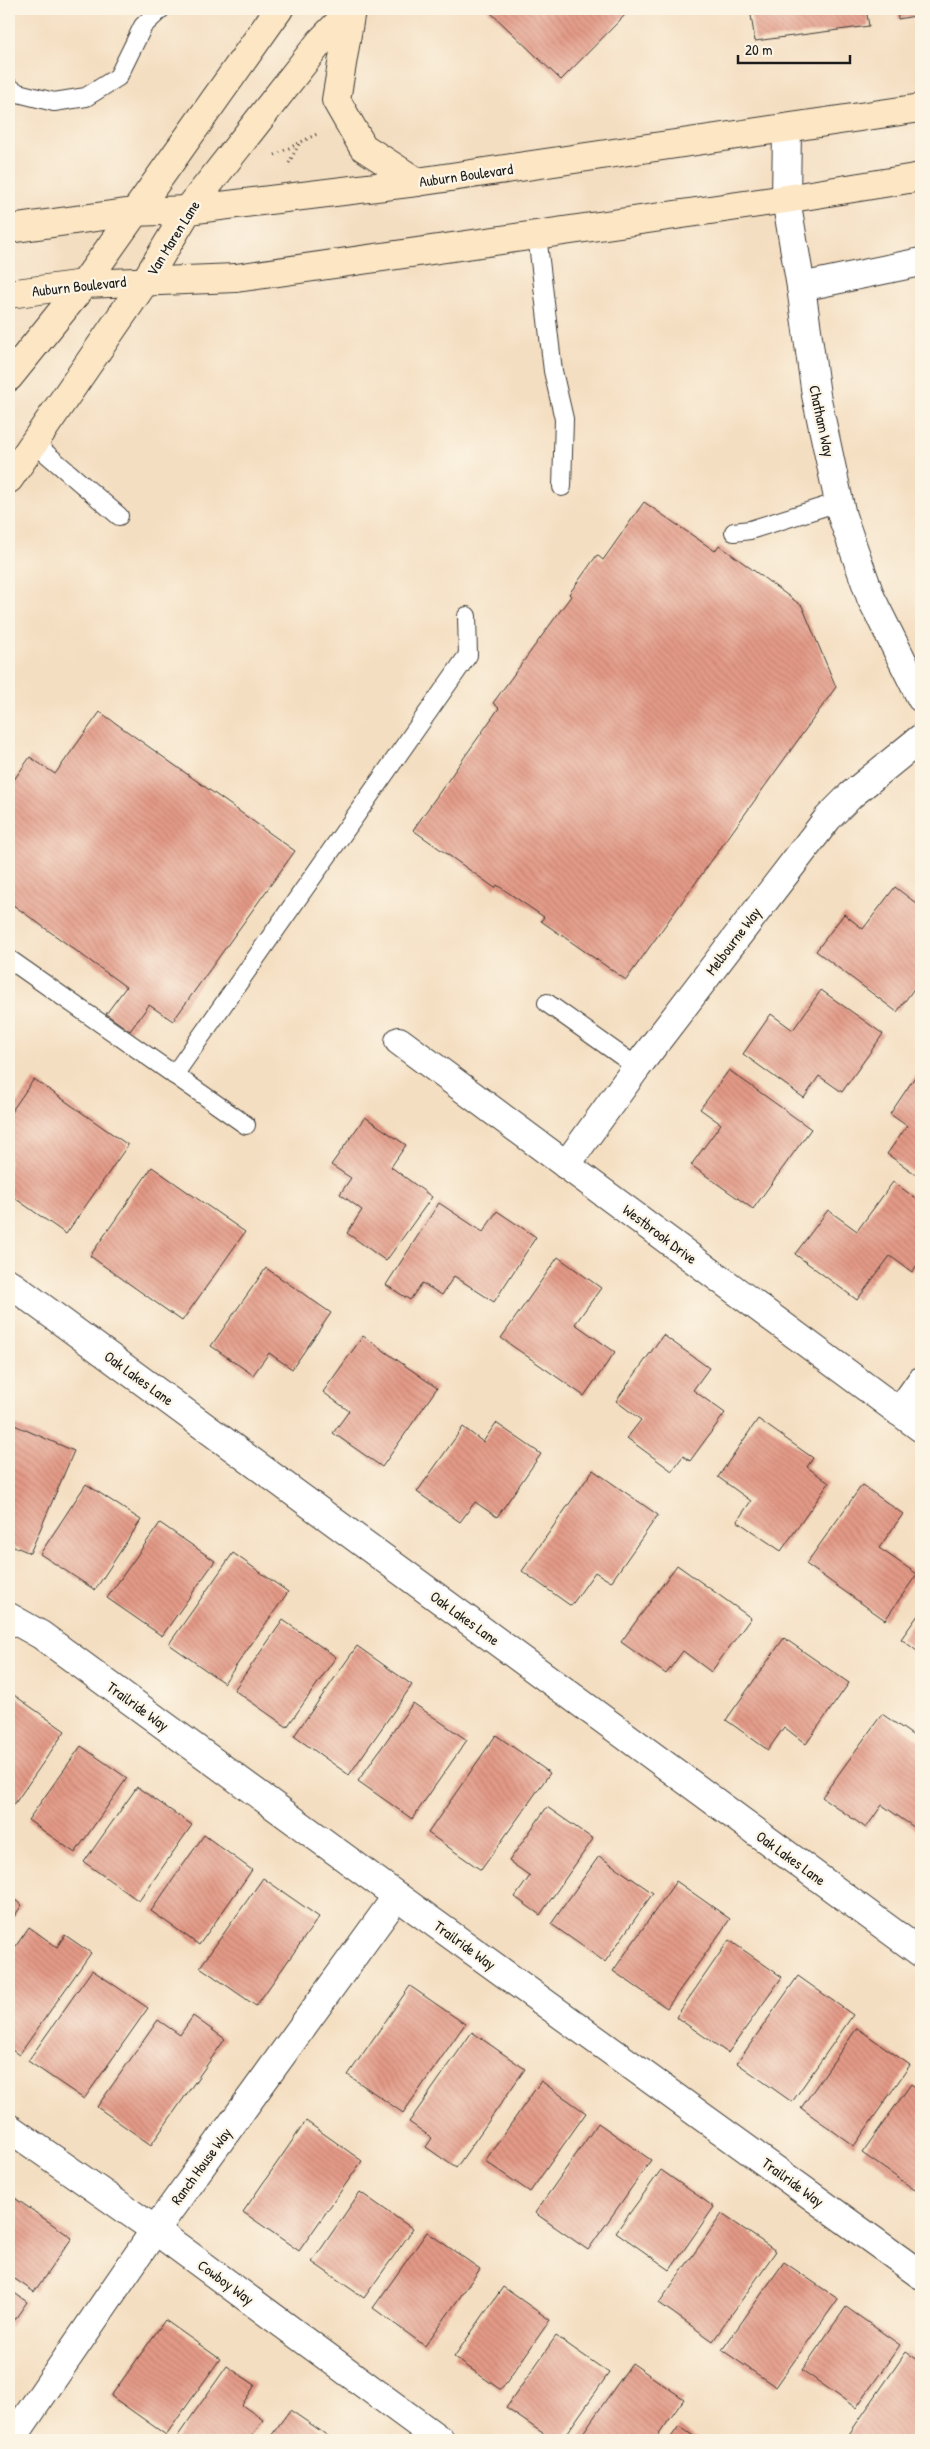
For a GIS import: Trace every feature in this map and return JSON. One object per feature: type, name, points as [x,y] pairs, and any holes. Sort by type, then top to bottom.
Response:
[{"type":"main road","points":[[9,377],[84,284],[133,212],[279,9]]},
{"type":"main road","points":[[352,9],[336,100],[363,147],[417,182]]},
{"type":"main road","name":"Van Maren Lane","points":[[9,479],[146,280],[188,210],[320,42],[352,9]]},
{"type":"main road","name":"Auburn Boulevard","points":[[9,229],[133,212],[188,210],[417,182],[921,108]]},
{"type":"main road","name":"Auburn Boulevard","points":[[9,294],[84,284],[146,280],[236,278],[786,199],[921,177]]},
{"type":"street","name":"Chatham Way","points":[[787,129],[786,199],[801,287],[816,395],[839,502],[871,598],[921,698]]},
{"type":"street","points":[[801,287],[921,262]]},
{"type":"street","name":"Melbourne Way","points":[[566,1165],[637,1067],[828,818],[851,796],[921,738]]},
{"type":"street","name":"Westbrook Drive","points":[[399,1041],[921,1428]]},
{"type":"street","name":"Oak Lakes Lane","points":[[9,1283],[921,1953]]},
{"type":"street","points":[[899,1412],[921,1381]]},
{"type":"street","name":"Trailride Way","points":[[9,1617],[42,1635],[397,1896],[921,2275]]},
{"type":"street","name":"Ranch House Way","points":[[11,2440],[155,2230],[397,1896]]},
{"type":"street","name":"Cowboy Way","points":[[9,2128],[155,2230],[440,2440]]},
{"type":"lane","points":[[9,87],[18,94],[54,102],[86,97],[118,77],[143,26],[161,9]]},
{"type":"lane","points":[[537,234],[554,371],[564,419],[562,487]]},
{"type":"lane","points":[[34,443],[119,516]]},
{"type":"lane","points":[[734,532],[750,530],[839,502]]},
{"type":"lane","points":[[174,1075],[468,656],[467,616]]},
{"type":"lane","points":[[9,959],[246,1124]]},
{"type":"lane","points":[[547,1003],[637,1067]]},
{"type":"path","points":[[269,158],[324,131]]},
{"type":"path","points":[[285,170],[299,143]]},
{"type":"building","points":[[487,9],[631,9],[561,80]]},
{"type":"building","points":[[750,9],[866,9],[869,26],[755,41]]},
{"type":"building","points":[[897,9],[921,9],[921,15],[898,19]]},
{"type":"building","points":[[644,502],[715,551],[719,545],[802,606],[836,687],[626,980],[541,921],[544,917],[497,885],[495,888],[413,830],[499,708],[493,703],[571,596],[569,594],[597,555],[603,560]]},
{"type":"building","points":[[100,712],[295,851],[173,1021],[149,1005],[130,1031],[106,1014],[126,987],[9,902],[9,787],[30,757],[55,774]]},
{"type":"building","points":[[895,887],[921,907],[921,979],[897,1012],[816,951],[844,914],[863,929]]},
{"type":"building","points":[[821,990],[883,1034],[842,1092],[819,1076],[804,1098],[743,1054],[771,1014],[793,1030]]},
{"type":"building","points":[[921,1068],[921,1178],[887,1154],[907,1126],[890,1114]]},
{"type":"building","points":[[729,1070],[811,1129],[753,1209],[691,1165],[721,1124],[700,1109]]},
{"type":"building","points":[[34,1079],[128,1145],[66,1234],[9,1194],[9,1115]]},
{"type":"building","points":[[365,1117],[406,1145],[391,1167],[432,1197],[386,1261],[347,1233],[362,1210],[340,1194],[351,1178],[331,1165]]},
{"type":"building","points":[[152,1167],[245,1232],[182,1321],[90,1256]]},
{"type":"building","points":[[893,1182],[921,1202],[921,1220],[916,1227],[921,1231],[921,1260],[912,1272],[890,1256],[857,1300],[795,1254],[828,1210],[857,1231]]},
{"type":"building","points":[[439,1203],[483,1232],[497,1211],[536,1237],[494,1302],[454,1276],[442,1295],[422,1283],[410,1300],[386,1285]]},
{"type":"building","points":[[558,1257],[601,1288],[575,1324],[615,1352],[584,1396],[501,1338]]},
{"type":"building","points":[[266,1268],[331,1313],[292,1369],[269,1353],[253,1375],[211,1346]]},
{"type":"building","points":[[663,1335],[709,1368],[693,1390],[725,1413],[690,1461],[683,1456],[672,1471],[627,1438],[641,1420],[616,1401]]},
{"type":"building","points":[[363,1336],[437,1388],[382,1467],[333,1433],[349,1411],[323,1392]]},
{"type":"building","points":[[758,1419],[813,1458],[807,1467],[829,1483],[781,1551],[737,1521],[751,1501],[718,1477]]},
{"type":"building","points":[[496,1423],[541,1454],[497,1517],[475,1502],[460,1522],[417,1492],[463,1427],[483,1442]]},
{"type":"building","points":[[12,1424],[74,1451],[30,1553],[9,1544],[9,1430]]},
{"type":"building","points":[[593,1470],[658,1515],[611,1582],[595,1572],[571,1606],[522,1571]]},
{"type":"building","points":[[86,1484],[141,1520],[95,1590],[40,1554]]},
{"type":"building","points":[[862,1485],[903,1514],[879,1548],[917,1574],[885,1620],[806,1564]]},
{"type":"building","points":[[160,1523],[215,1561],[162,1636],[107,1598]]},
{"type":"building","points":[[233,1553],[288,1592],[224,1683],[169,1644]]},
{"type":"building","points":[[677,1565],[751,1618],[711,1672],[683,1651],[666,1674],[621,1642]]},
{"type":"building","points":[[921,1611],[921,1654],[901,1639]]},
{"type":"building","points":[[283,1620],[336,1657],[287,1727],[234,1690]]},
{"type":"building","points":[[784,1638],[849,1683],[806,1744],[784,1727],[768,1750],[726,1720]]},
{"type":"building","points":[[357,1646],[412,1685],[349,1775],[294,1736]]},
{"type":"building","points":[[11,1693],[65,1731],[9,1812],[9,1697]]},
{"type":"building","points":[[413,1703],[467,1740],[412,1819],[358,1781]]},
{"type":"building","points":[[882,1714],[921,1741],[921,1825],[918,1830],[882,1805],[866,1828],[822,1797]]},
{"type":"building","points":[[496,1735],[550,1773],[481,1870],[428,1833]]},
{"type":"building","points":[[81,1746],[127,1778],[75,1853],[28,1820]]},
{"type":"building","points":[[137,1787],[192,1825],[139,1901],[84,1862]]},
{"type":"building","points":[[547,1807],[593,1839],[540,1915],[515,1897],[530,1876],[509,1861]]},
{"type":"building","points":[[204,1835],[252,1870],[199,1945],[151,1911]]},
{"type":"building","points":[[599,1856],[653,1893],[605,1962],[551,1924]]},
{"type":"building","points":[[263,1878],[319,1917],[256,2006],[200,1967]]},
{"type":"building","points":[[676,1881],[730,1919],[667,2008],[613,1971]]},
{"type":"building","points":[[9,1896],[22,1905],[9,1924]]},
{"type":"building","points":[[29,1927],[57,1947],[65,1935],[91,1953],[19,2055],[9,2048],[9,1956]]},
{"type":"building","points":[[729,1940],[782,1977],[728,2053],[676,2017]]},
{"type":"building","points":[[92,1970],[148,2008],[84,2099],[28,2061]]},
{"type":"building","points":[[798,1976],[853,2015],[792,2102],[737,2063]]},
{"type":"building","points":[[410,1986],[465,2024],[403,2113],[348,2075]]},
{"type":"building","points":[[193,2016],[225,2039],[151,2145],[97,2107],[158,2020],[180,2035]]},
{"type":"building","points":[[857,2028],[910,2065],[854,2146],[801,2108]]},
{"type":"building","points":[[472,2032],[525,2069],[456,2168],[426,2147],[432,2138],[409,2122]]},
{"type":"building","points":[[541,2081],[586,2113],[530,2192],[485,2161]]},
{"type":"building","points":[[911,2084],[921,2091],[921,2181],[915,2190],[862,2153]]},
{"type":"building","points":[[306,2121],[362,2161],[299,2251],[243,2212]]},
{"type":"building","points":[[598,2123],[651,2160],[588,2250],[535,2213]]},
{"type":"building","points":[[661,2170],[714,2207],[670,2270],[616,2232]]},
{"type":"building","points":[[360,2192],[413,2229],[364,2298],[312,2262]]},
{"type":"building","points":[[9,2194],[72,2238],[34,2292],[9,2275]]},
{"type":"building","points":[[722,2214],[776,2251],[713,2341],[659,2303]]},
{"type":"building","points":[[427,2232],[480,2269],[425,2346],[373,2308]]},
{"type":"building","points":[[784,2262],[838,2299],[776,2387],[722,2350]]},
{"type":"building","points":[[503,2287],[550,2320],[501,2390],[454,2357]]},
{"type":"building","points":[[9,2289],[27,2302],[9,2328]]},
{"type":"building","points":[[846,2307],[900,2345],[856,2408],[802,2370]]},
{"type":"building","points":[[165,2320],[220,2359],[166,2435],[111,2396]]},
{"type":"building","points":[[556,2336],[609,2373],[562,2440],[553,2440],[506,2408]]},
{"type":"building","points":[[906,2352],[921,2362],[921,2440],[845,2440]]},
{"type":"building","points":[[632,2363],[684,2399],[655,2440],[578,2440]]},
{"type":"building","points":[[227,2366],[255,2385],[242,2405],[263,2420],[249,2440],[175,2440]]},
{"type":"building","points":[[290,2410],[334,2440],[268,2440]]},
{"type":"building","points":[[679,2426],[699,2440],[669,2440]]}]
